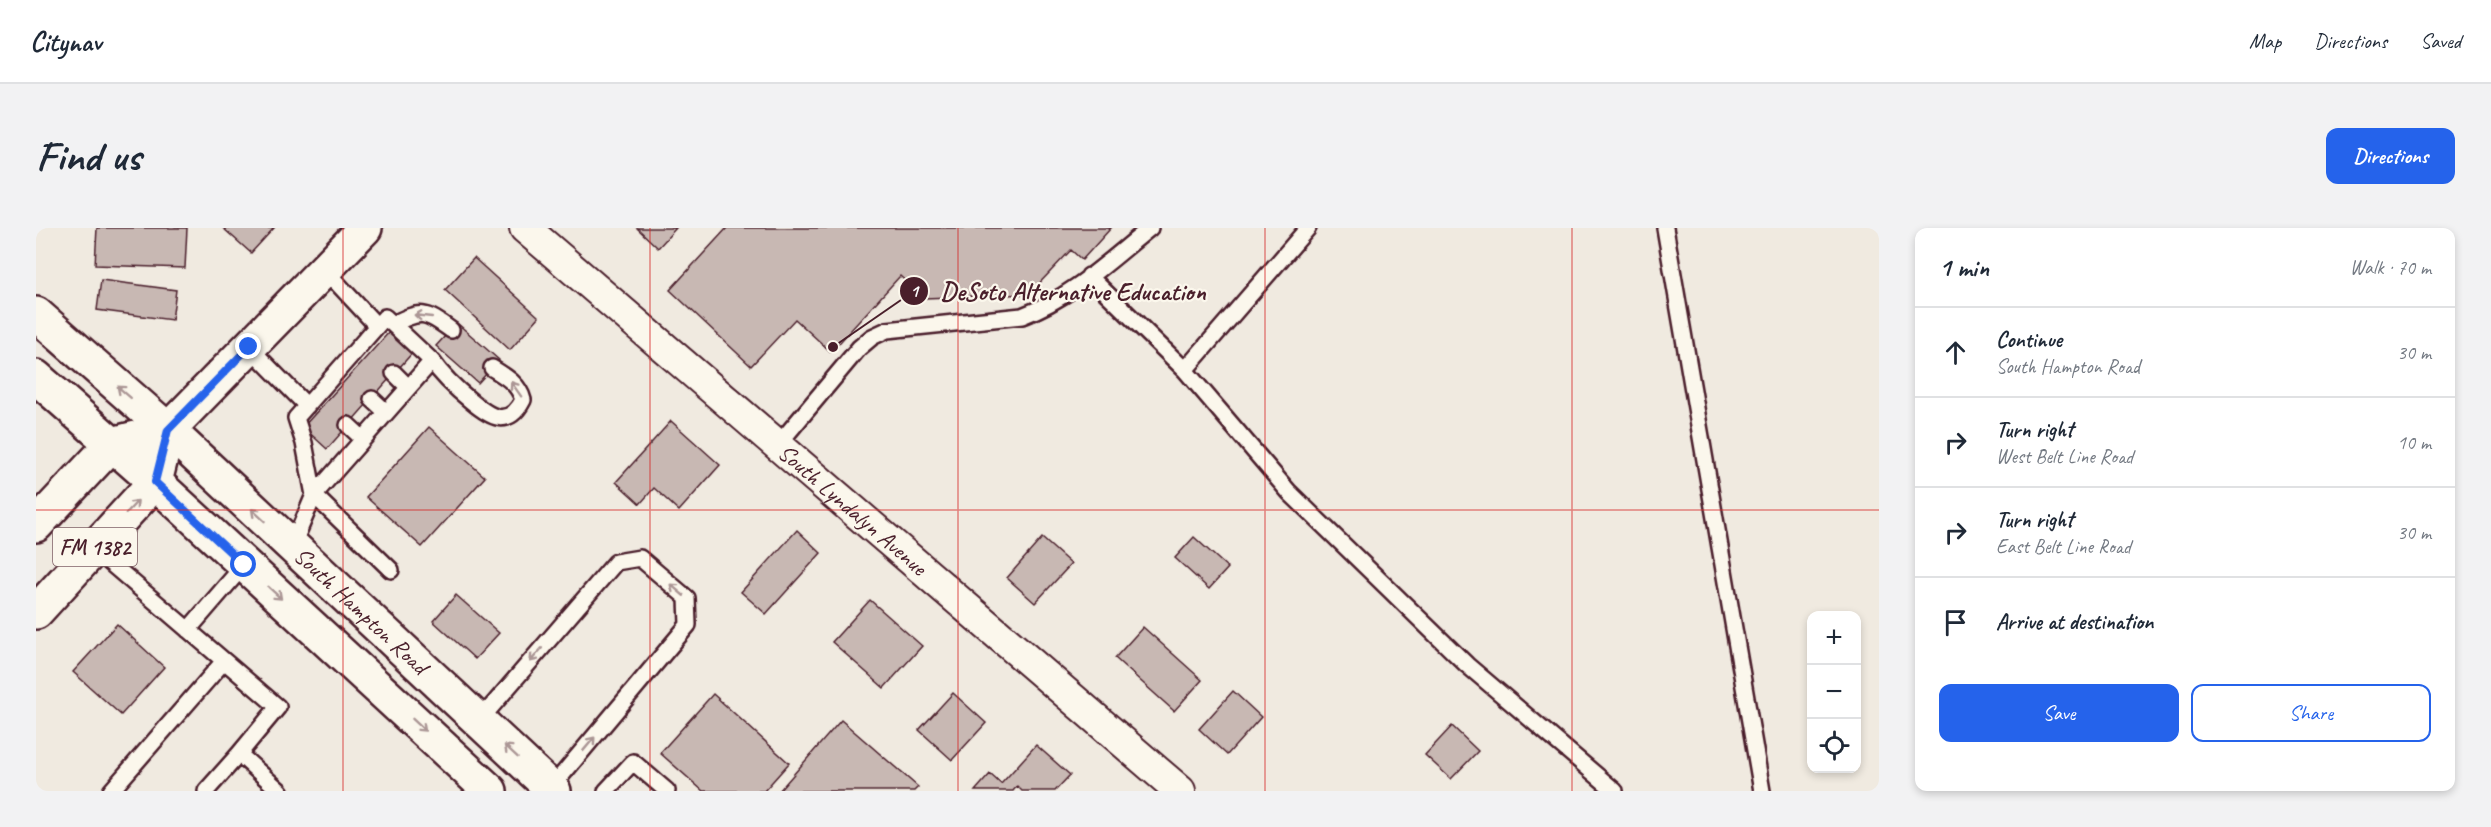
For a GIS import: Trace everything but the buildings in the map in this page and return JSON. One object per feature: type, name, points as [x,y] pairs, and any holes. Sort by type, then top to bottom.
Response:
[{"type":"main road","points":[[112,444],[168,430],[365,228]]},
{"type":"main road","name":"South Hampton Road","points":[[36,314],[168,430],[552,790]]},
{"type":"main road","name":"South Hampton Road","points":[[36,377],[155,482],[490,791]]},
{"type":"main road","name":"FM 1382","points":[[36,612],[155,482],[168,430]]},
{"type":"main road","name":"FM 1382","points":[[40,514],[112,444]]},
{"type":"street","name":"South Lyndalyn Avenue","points":[[525,228],[1180,791]]},
{"type":"lane","points":[[777,446],[859,348],[873,337],[887,330],[1022,316],[1062,297],[1150,228]]},
{"type":"lane","points":[[1185,370],[1308,228]]},
{"type":"lane","points":[[1665,228],[1762,791]]},
{"type":"lane","points":[[324,269],[385,325],[432,361],[446,380],[490,416],[501,418],[511,416],[518,410],[523,400],[521,392],[509,379],[492,368]]},
{"type":"lane","points":[[1089,276],[1185,370],[1298,500],[1467,665],[1615,791]]},
{"type":"lane","points":[[391,570],[314,495],[304,443],[296,418],[317,401],[344,373],[385,325],[417,313],[434,317],[451,330]]},
{"type":"lane","points":[[249,347],[317,401]]},
{"type":"lane","points":[[292,547],[314,495],[432,361]]},
{"type":"lane","points":[[394,374],[408,387]]},
{"type":"lane","points":[[372,399],[386,412]]},
{"type":"lane","points":[[348,425],[363,439]]},
{"type":"lane","points":[[94,549],[278,707],[206,791]]},
{"type":"lane","points":[[479,721],[616,562],[640,558],[687,598],[688,626],[552,790]]},
{"type":"lane","points":[[188,630],[244,565]]},
{"type":"lane","points":[[111,791],[224,661]]},
{"type":"lane","points":[[239,754],[280,791]]},
{"type":"lane","points":[[606,791],[633,762],[667,791]]},
{"type":"place","name":"DeSoto Alternative Education","points":[[833,347]]},
{"type":"route","points":[[244,565],[155,482],[168,430],[249,347]]}]
